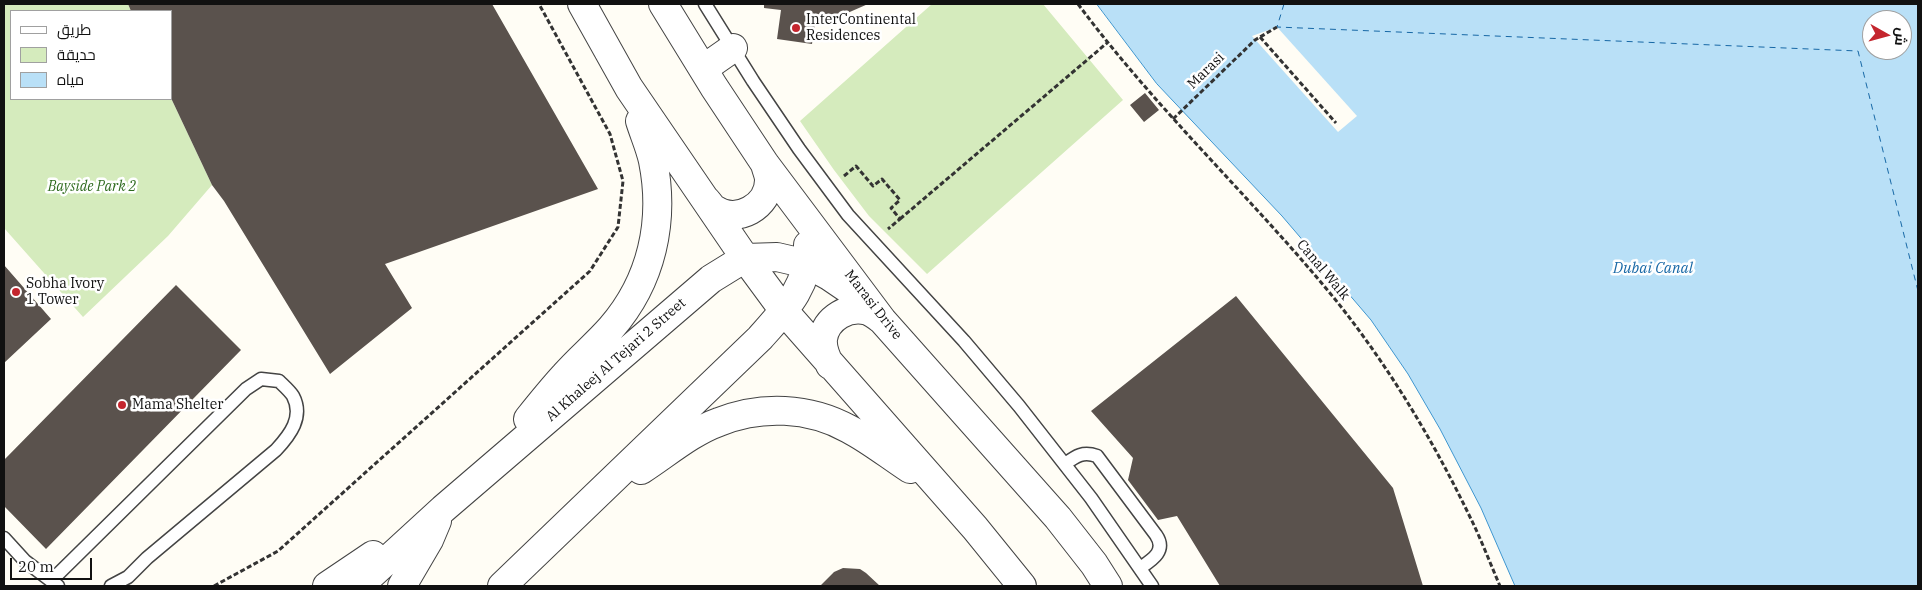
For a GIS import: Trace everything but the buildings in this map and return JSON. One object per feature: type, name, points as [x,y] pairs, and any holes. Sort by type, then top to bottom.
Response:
[{"type":"street","points":[[582,4],[629,88],[745,258],[784,311],[976,528],[1022,586]]},
{"type":"street","name":"Marasi Drive","points":[[662,4],[702,69],[765,164],[882,320],[1058,518],[1094,564],[1108,586]]},
{"type":"street","points":[[702,69],[733,48]]},
{"type":"street","points":[[501,460],[520,429],[542,401],[565,374],[611,328],[629,304],[643,278],[653,250],[658,220],[658,189],[653,158],[629,88]]},
{"type":"street","points":[[704,198],[715,210],[729,215],[744,214],[757,206],[766,194],[769,179],[765,164]]},
{"type":"street","points":[[502,586],[760,338],[784,311],[795,297],[807,264],[808,248],[801,211]]},
{"type":"street","name":"Al Khaleej Al Tejari 2 Street","points":[[443,509],[711,279],[745,258],[776,257],[807,264],[850,290],[882,320]]},
{"type":"street","points":[[830,365],[824,353],[823,338],[829,324],[840,314],[854,310],[869,311],[882,320]]},
{"type":"street","points":[[585,506],[711,426],[741,415],[764,410],[788,410],[810,414],[850,429],[941,490]]},
{"type":"street","points":[[327,586],[443,509]]},
{"type":"street","points":[[359,586],[443,509]]},
{"type":"street","points":[[402,586],[429,540],[443,509]]},
{"type":"lane","points":[[705,4],[799,150],[848,216],[964,341],[1065,464],[1116,532],[1152,586]]},
{"type":"lane","points":[[4,538],[25,561],[54,584],[246,388],[261,379],[279,381],[293,396],[298,416],[288,437],[276,450],[128,577],[111,586]]},
{"type":"lane","points":[[1065,464],[1081,453],[1089,453],[1096,456],[1156,535],[1160,541],[1158,554],[1140,568]]},
{"type":"path","points":[[214,586],[278,550],[590,271],[618,227],[623,181],[610,134],[539,4]]},
{"type":"path","name":"Canal Walk","points":[[1078,4],[1107,43],[1334,299],[1385,368],[1435,449],[1470,517],[1500,586]]},
{"type":"path","name":"Marasi","points":[[1173,119],[1255,40],[1277,27]]},
{"type":"path","points":[[1260,37],[1336,123]]},
{"type":"path","points":[[900,219],[1107,43]]},
{"type":"green space","name":"Bayside Park 2","points":[[4,4],[128,4],[131,10],[10,10],[10,100],[172,100],[212,185],[168,236],[83,317],[4,228]]},
{"type":"green space","points":[[932,4],[1043,4],[1123,100],[927,274],[869,216],[800,121]]},
{"type":"water","name":"Dubai Canal","points":[[1097,4],[1918,4],[1918,586],[1515,586],[1481,508],[1440,429],[1408,374],[1371,320],[1282,216],[1157,84]]},
{"type":"pier","points":[[1277,27],[1357,116],[1338,132],[1252,36]]},
{"type":"ferry route","points":[[1284,4],[1277,27],[1858,51],[1918,291]]},
{"type":"place","name":"InterContinental Residences","points":[[796,28]]},
{"type":"place","name":"Sobha Ivory 1 Tower","points":[[16,292]]},
{"type":"place","name":"Mama Shelter","points":[[122,405]]}]
